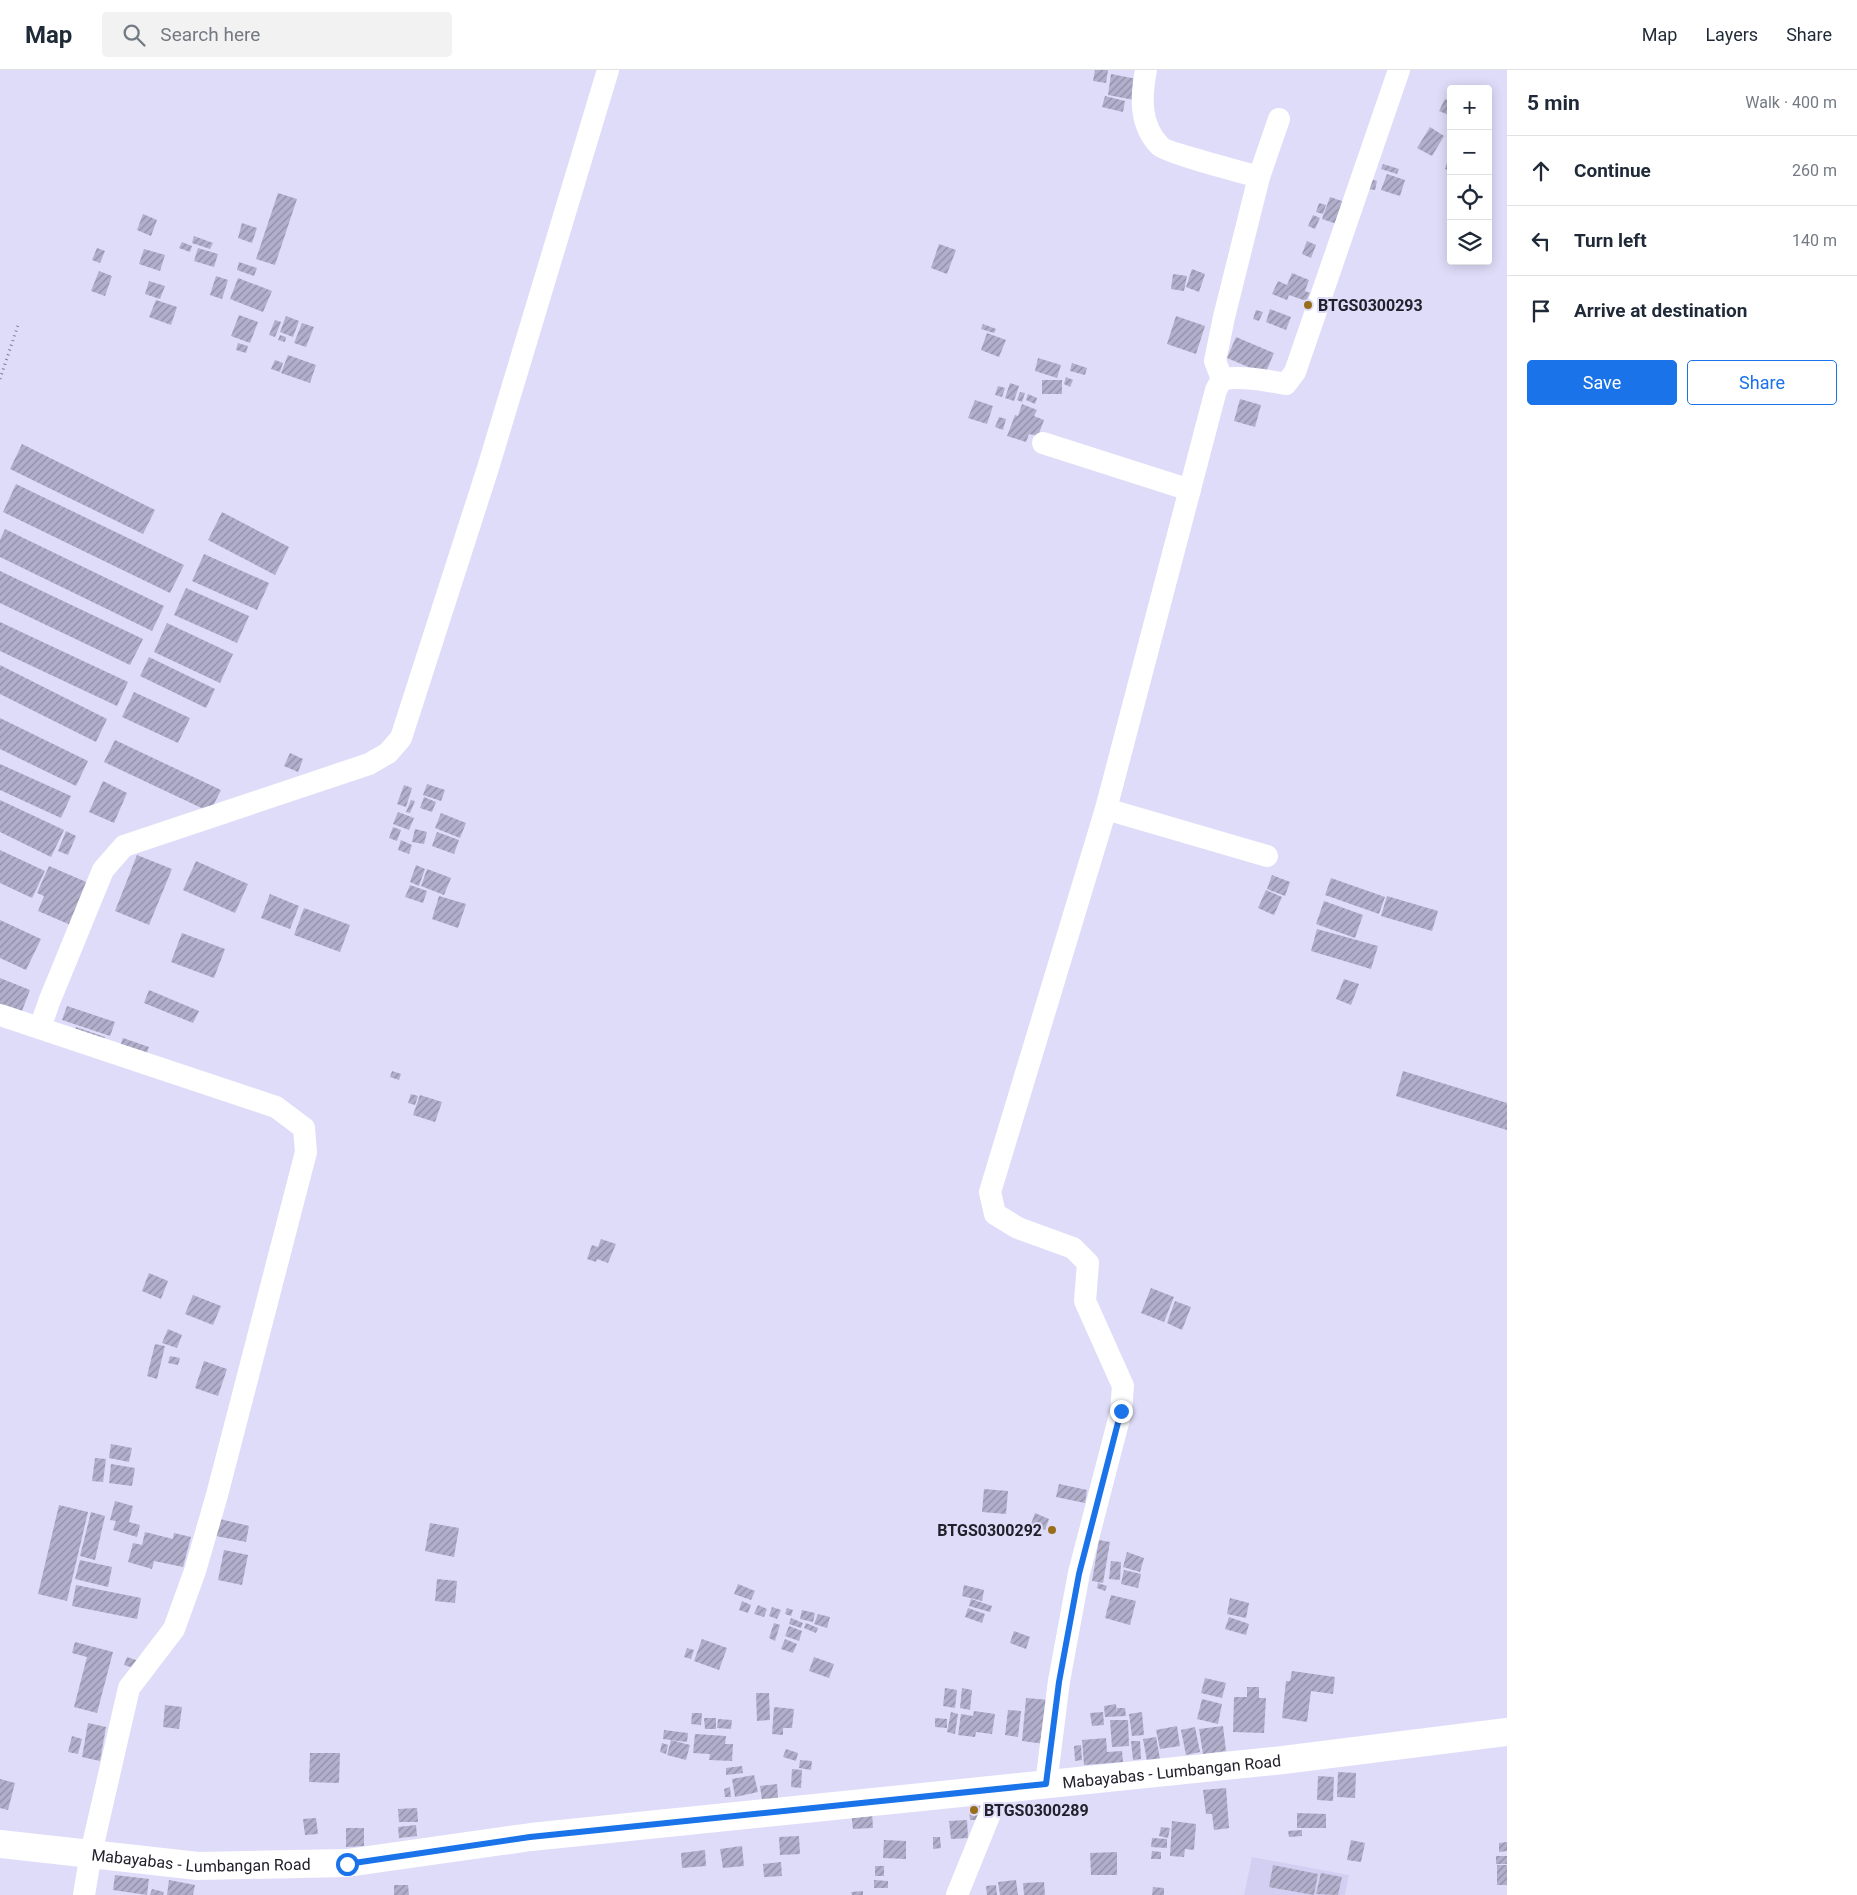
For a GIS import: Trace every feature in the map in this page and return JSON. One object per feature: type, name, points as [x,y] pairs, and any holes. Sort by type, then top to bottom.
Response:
[{"type":"main road","name":"Mabayabas - Lumbangan Road","points":[[0,1844],[198,1866],[347,1864],[530,1837],[1283,1760],[1507,1732]]},
{"type":"street","points":[[40,1028],[103,870],[124,846],[369,764],[388,753],[400,738],[488,468],[608,70]]},
{"type":"street","points":[[1146,70],[1141,96],[1146,127],[1160,148],[1258,178]]},
{"type":"street","points":[[1222,379],[1254,378],[1286,384],[1295,372],[1399,70]]},
{"type":"street","points":[[1046,1784],[1059,1682],[1079,1574],[1121,1411],[1123,1386],[1085,1301],[1088,1263],[1072,1248],[1018,1228],[995,1214],[990,1192],[1106,809],[1216,390],[1222,379],[1215,361],[1258,178],[1279,120]]},
{"type":"street","points":[[1043,443],[1190,490]]},
{"type":"street","points":[[1106,809],[1266,856]]},
{"type":"street","points":[[0,1015],[276,1107],[304,1128],[306,1152],[217,1496],[195,1571],[174,1629],[129,1688],[91,1853],[84,1895]]},
{"type":"street","points":[[957,1895],[1000,1789]]},
{"type":"path","points":[[0,379],[19,322]]},
{"type":"shaded area","points":[[1252,1857],[1349,1875],[1345,1895],[1244,1895]]},
{"type":"building","points":[[1095,70],[1108,70],[1106,83],[1093,81]]},
{"type":"building","points":[[1111,74],[1137,79],[1134,100],[1108,95]]},
{"type":"building","points":[[1105,96],[1125,101],[1123,112],[1102,107]]},
{"type":"building","points":[[1445,99],[1447,100],[1447,114],[1439,111]]},
{"type":"building","points":[[1430,127],[1444,136],[1432,156],[1417,148]]},
{"type":"building","points":[[1383,164],[1399,169],[1397,174],[1381,169]]},
{"type":"building","points":[[1387,174],[1405,180],[1400,196],[1381,190]]},
{"type":"building","points":[[1370,179],[1377,181],[1375,190],[1368,189]]},
{"type":"building","points":[[278,193],[297,199],[275,265],[256,259]]},
{"type":"building","points":[[1330,197],[1345,202],[1337,224],[1322,219]]},
{"type":"building","points":[[1319,203],[1326,205],[1323,214],[1316,212]]},
{"type":"building","points":[[143,214],[157,220],[151,236],[137,230]]},
{"type":"building","points":[[1313,215],[1320,218],[1315,229],[1308,226]]},
{"type":"building","points":[[242,223],[257,228],[252,243],[238,238]]},
{"type":"building","points":[[194,236],[213,243],[210,249],[192,243]]},
{"type":"building","points":[[1307,241],[1316,245],[1311,258],[1302,254]]},
{"type":"building","points":[[182,242],[192,246],[190,252],[179,248]]},
{"type":"building","points":[[939,244],[956,250],[947,274],[931,268]]},
{"type":"building","points":[[97,248],[105,251],[100,263],[92,260]]},
{"type":"building","points":[[198,248],[218,254],[214,267],[194,261]]},
{"type":"building","points":[[144,249],[165,255],[160,271],[139,264]]},
{"type":"building","points":[[239,262],[257,268],[254,276],[237,270]]},
{"type":"building","points":[[1192,269],[1205,274],[1199,292],[1186,287]]},
{"type":"building","points":[[99,271],[112,276],[105,296],[91,291]]},
{"type":"building","points":[[1292,273],[1309,280],[1303,296],[1305,291],[1310,293],[1306,301],[1289,295],[1287,300],[1272,294],[1278,281],[1287,285]]},
{"type":"building","points":[[1173,274],[1187,276],[1184,291],[1171,289]]},
{"type":"building","points":[[216,276],[228,280],[222,299],[210,295]]},
{"type":"building","points":[[238,278],[272,291],[263,312],[230,299]]},
{"type":"building","points":[[149,281],[165,286],[160,299],[145,294]]},
{"type":"building","points":[[156,300],[177,307],[171,325],[149,317]]},
{"type":"building","points":[[1270,309],[1291,317],[1286,330],[1266,322]]},
{"type":"building","points":[[1256,310],[1263,312],[1259,321],[1253,319]]},
{"type":"building","points":[[239,315],[258,322],[250,343],[231,336]]},
{"type":"building","points":[[286,316],[299,321],[293,337],[280,332]]},
{"type":"building","points":[[1176,316],[1205,326],[1196,354],[1167,344]]},
{"type":"building","points":[[275,320],[281,322],[275,337],[269,335]]},
{"type":"building","points":[[302,323],[314,327],[306,347],[294,343]]},
{"type":"building","points":[[983,324],[996,329],[994,333],[981,329]]},
{"type":"building","points":[[987,333],[1006,340],[999,357],[981,350]]},
{"type":"building","points":[[280,335],[286,337],[285,342],[278,340]]},
{"type":"building","points":[[1236,337],[1274,353],[1265,374],[1227,358]]},
{"type":"building","points":[[238,343],[248,346],[246,353],[236,350]]},
{"type":"building","points":[[288,355],[316,365],[310,383],[281,373]]},
{"type":"building","points":[[1038,358],[1061,365],[1057,378],[1035,371]]},
{"type":"building","points":[[275,360],[283,363],[280,372],[271,369]]},
{"type":"building","points":[[1072,363],[1087,368],[1085,375],[1070,371]]},
{"type":"building","points":[[1066,377],[1073,380],[1070,387],[1064,384]]},
{"type":"building","points":[[1042,380],[1062,380],[1062,394],[1042,394]]},
{"type":"building","points":[[1010,383],[1019,386],[1014,401],[1005,398]]},
{"type":"building","points":[[998,386],[1005,388],[1002,397],[995,395]]},
{"type":"building","points":[[1020,392],[1025,393],[1022,402],[1017,400]]},
{"type":"building","points":[[1028,394],[1037,398],[1035,404],[1026,400]]},
{"type":"building","points":[[1240,399],[1261,405],[1255,427],[1234,421]]},
{"type":"building","points":[[975,400],[993,406],[987,424],[968,418]]},
{"type":"building","points":[[1022,404],[1037,410],[1034,416],[1044,420],[1038,436],[1029,434],[1026,442],[1007,436],[1015,415],[1018,416]]},
{"type":"building","points":[[999,417],[1006,419],[1003,430],[995,427]]},
{"type":"building","points":[[22,444],[155,510],[143,534],[10,469]]},
{"type":"building","points":[[16,484],[184,565],[170,593],[3,512]]},
{"type":"building","points":[[222,512],[289,547],[275,575],[208,540]]},
{"type":"building","points":[[5,529],[164,606],[152,631],[0,557],[0,540]]},
{"type":"building","points":[[204,554],[269,583],[257,610],[192,581]]},
{"type":"building","points":[[0,571],[143,639],[130,665],[0,603]]},
{"type":"building","points":[[186,588],[249,616],[237,643],[174,615]]},
{"type":"building","points":[[0,622],[128,682],[117,706],[0,651]]},
{"type":"building","points":[[167,623],[233,654],[220,683],[154,652]]},
{"type":"building","points":[[149,657],[215,689],[206,708],[140,676]]},
{"type":"building","points":[[0,665],[107,719],[96,742],[0,694]]},
{"type":"building","points":[[134,692],[190,718],[178,743],[122,717]]},
{"type":"building","points":[[0,718],[88,761],[76,786],[0,749]]},
{"type":"building","points":[[115,740],[221,790],[210,812],[104,762]]},
{"type":"building","points":[[290,753],[303,759],[298,772],[284,766]]},
{"type":"building","points":[[0,764],[71,796],[61,818],[0,790]]},
{"type":"building","points":[[103,781],[127,793],[114,823],[89,812]]},
{"type":"building","points":[[427,784],[445,790],[441,801],[423,795]]},
{"type":"building","points":[[404,785],[412,788],[406,807],[397,804]]},
{"type":"building","points":[[424,797],[436,802],[432,812],[420,808]]},
{"type":"building","points":[[0,800],[64,830],[51,857],[0,832]]},
{"type":"building","points":[[411,800],[415,801],[410,813],[406,812]]},
{"type":"building","points":[[398,812],[414,818],[409,830],[393,824]]},
{"type":"building","points":[[441,813],[466,823],[460,838],[435,828]]},
{"type":"building","points":[[393,827],[401,830],[397,841],[389,838]]},
{"type":"building","points":[[415,829],[427,832],[424,844],[412,842]]},
{"type":"building","points":[[66,831],[76,836],[68,855],[58,851]]},
{"type":"building","points":[[437,832],[459,840],[454,854],[432,846]]},
{"type":"building","points":[[401,840],[412,845],[409,854],[398,850]]},
{"type":"building","points":[[0,850],[45,871],[32,898],[0,883]]},
{"type":"building","points":[[137,855],[172,869],[149,925],[115,911]]},
{"type":"building","points":[[196,861],[248,884],[235,913],[183,890]]},
{"type":"building","points":[[416,865],[425,869],[419,886],[410,882]]},
{"type":"building","points":[[49,866],[91,884],[73,926],[38,911],[44,896],[37,893]]},
{"type":"building","points":[[427,869],[451,878],[444,895],[421,886]]},
{"type":"building","points":[[1272,875],[1290,882],[1285,896],[1267,889]]},
{"type":"building","points":[[1331,878],[1385,897],[1379,914],[1325,895]]},
{"type":"building","points":[[410,885],[427,891],[423,903],[405,897]]},
{"type":"building","points":[[1266,890],[1282,897],[1274,915],[1258,908]]},
{"type":"building","points":[[270,894],[299,906],[290,929],[261,918]]},
{"type":"building","points":[[439,896],[466,904],[458,928],[432,919]]},
{"type":"building","points":[[1387,896],[1438,911],[1432,931],[1381,916]]},
{"type":"building","points":[[1324,901],[1363,915],[1355,938],[1316,924]]},
{"type":"building","points":[[304,908],[350,925],[340,952],[294,935]]},
{"type":"building","points":[[0,920],[41,939],[26,970],[0,958]]},
{"type":"building","points":[[1317,929],[1378,946],[1371,969],[1311,951]]},
{"type":"building","points":[[182,933],[225,949],[214,978],[171,962]]},
{"type":"building","points":[[0,978],[30,990],[20,1016],[0,1008]]},
{"type":"building","points":[[1344,979],[1359,984],[1351,1005],[1336,999]]},
{"type":"building","points":[[149,990],[199,1011],[193,1023],[144,1003]]},
{"type":"building","points":[[67,1006],[115,1022],[110,1036],[62,1020]]},
{"type":"building","points":[[76,1027],[105,1037],[102,1044],[73,1035]]},
{"type":"building","points":[[123,1038],[149,1047],[145,1058],[119,1049]]},
{"type":"building","points":[[392,1071],[401,1074],[399,1080],[390,1077]]},
{"type":"building","points":[[1403,1071],[1507,1103],[1507,1130],[1396,1096]]},
{"type":"building","points":[[411,1094],[418,1096],[415,1105],[408,1103]]},
{"type":"building","points":[[420,1095],[442,1102],[435,1122],[413,1115]]},
{"type":"building","points":[[601,1239],[616,1244],[608,1263],[597,1259],[596,1262],[587,1259],[592,1245],[598,1247]]},
{"type":"building","points":[[149,1273],[168,1281],[161,1299],[142,1291]]},
{"type":"building","points":[[1151,1288],[1174,1297],[1164,1322],[1141,1313]]},
{"type":"building","points":[[193,1295],[221,1306],[213,1325],[185,1314]]},
{"type":"building","points":[[1175,1301],[1191,1307],[1182,1330],[1167,1323]]},
{"type":"building","points":[[168,1329],[182,1335],[177,1348],[162,1343]]},
{"type":"building","points":[[155,1344],[165,1346],[157,1379],[147,1376]]},
{"type":"building","points":[[170,1356],[180,1358],[178,1365],[168,1363]]},
{"type":"building","points":[[204,1361],[227,1369],[218,1396],[195,1388]]},
{"type":"building","points":[[111,1444],[132,1448],[129,1462],[109,1458]]},
{"type":"building","points":[[95,1458],[106,1459],[103,1482],[92,1481]]},
{"type":"building","points":[[111,1464],[135,1468],[132,1486],[109,1483]]},
{"type":"building","points":[[1059,1484],[1087,1490],[1085,1503],[1056,1497]]},
{"type":"building","points":[[984,1489],[1008,1491],[1006,1514],[982,1512]]},
{"type":"building","points":[[115,1501],[133,1506],[129,1522],[140,1525],[137,1537],[113,1530],[116,1521],[110,1520]]},
{"type":"building","points":[[59,1505],[88,1512],[67,1601],[38,1594]]},
{"type":"building","points":[[91,1512],[105,1516],[95,1560],[80,1556]]},
{"type":"building","points":[[1035,1513],[1049,1519],[1045,1530],[1031,1524]]},
{"type":"building","points":[[220,1519],[249,1526],[246,1542],[216,1536]]},
{"type":"building","points":[[430,1523],[459,1528],[454,1557],[425,1551]]},
{"type":"building","points":[[145,1532],[173,1539],[174,1533],[191,1537],[183,1567],[154,1561],[152,1569],[128,1562],[133,1543],[142,1545]]},
{"type":"building","points":[[1099,1540],[1110,1542],[1103,1583],[1092,1581]]},
{"type":"building","points":[[224,1550],[248,1555],[242,1585],[218,1580]]},
{"type":"building","points":[[1127,1552],[1144,1558],[1140,1572],[1123,1567]]},
{"type":"building","points":[[80,1560],[112,1567],[108,1587],[75,1579]]},
{"type":"building","points":[[1111,1561],[1121,1562],[1120,1580],[1109,1579]]},
{"type":"building","points":[[1124,1570],[1141,1574],[1138,1588],[1121,1584]]},
{"type":"building","points":[[437,1579],[457,1581],[455,1603],[435,1601]]},
{"type":"building","points":[[1098,1583],[1107,1586],[1105,1591],[1097,1588]]},
{"type":"building","points":[[738,1584],[755,1591],[751,1600],[734,1594]]},
{"type":"building","points":[[76,1585],[141,1598],[137,1619],[72,1606]]},
{"type":"building","points":[[964,1585],[984,1590],[982,1601],[962,1596]]},
{"type":"building","points":[[1111,1595],[1136,1601],[1130,1625],[1105,1618]]},
{"type":"building","points":[[1230,1598],[1249,1603],[1246,1618],[1227,1614]]},
{"type":"building","points":[[971,1599],[992,1606],[990,1612],[969,1606]]},
{"type":"building","points":[[742,1601],[751,1605],[748,1613],[739,1610]]},
{"type":"building","points":[[758,1605],[767,1609],[764,1617],[754,1614]]},
{"type":"building","points":[[772,1607],[781,1610],[777,1619],[769,1616]]},
{"type":"building","points":[[787,1608],[793,1610],[791,1616],[785,1614]]},
{"type":"building","points":[[968,1608],[985,1614],[982,1623],[965,1617]]},
{"type":"building","points":[[802,1610],[815,1613],[813,1622],[800,1619]]},
{"type":"building","points":[[818,1614],[830,1617],[827,1628],[814,1624]]},
{"type":"building","points":[[1229,1617],[1249,1624],[1246,1635],[1225,1629]]},
{"type":"building","points":[[791,1618],[803,1623],[801,1628],[789,1624]]},
{"type":"building","points":[[774,1623],[780,1625],[775,1641],[769,1638]]},
{"type":"building","points":[[806,1623],[818,1628],[816,1633],[804,1628]]},
{"type":"building","points":[[789,1626],[802,1631],[799,1641],[785,1636]]},
{"type":"building","points":[[1014,1631],[1030,1637],[1026,1649],[1010,1643]]},
{"type":"building","points":[[702,1639],[727,1648],[719,1670],[694,1661]]},
{"type":"building","points":[[785,1639],[797,1644],[793,1653],[781,1649]]},
{"type":"building","points":[[75,1642],[113,1652],[97,1713],[74,1707],[87,1657],[72,1653]]},
{"type":"building","points":[[687,1648],[694,1650],[691,1659],[684,1657]]},
{"type":"building","points":[[127,1657],[139,1661],[137,1669],[124,1665]]},
{"type":"building","points":[[814,1657],[834,1664],[829,1678],[809,1671]]},
{"type":"building","points":[[1292,1671],[1335,1677],[1333,1694],[1311,1691],[1307,1722],[1282,1718],[1286,1681],[1290,1681]]},
{"type":"building","points":[[1205,1678],[1226,1683],[1222,1698],[1201,1693]]},
{"type":"building","points":[[1247,1687],[1259,1687],[1259,1698],[1266,1698],[1264,1733],[1233,1732],[1234,1697],[1247,1697]]},
{"type":"building","points":[[945,1688],[957,1690],[955,1708],[943,1706]]},
{"type":"building","points":[[962,1688],[972,1690],[970,1710],[960,1708]]},
{"type":"building","points":[[756,1693],[769,1693],[770,1720],[757,1721]]},
{"type":"building","points":[[1026,1698],[1049,1700],[1045,1744],[1022,1741]]},
{"type":"building","points":[[1202,1699],[1222,1704],[1218,1724],[1197,1719]]},
{"type":"building","points":[[1116,1704],[1117,1714],[1117,1708],[1125,1708],[1126,1716],[1105,1717],[1104,1706]]},
{"type":"building","points":[[165,1705],[182,1707],[179,1729],[163,1727]]},
{"type":"building","points":[[774,1707],[794,1709],[792,1728],[783,1728],[783,1735],[772,1734]]},
{"type":"building","points":[[1008,1710],[1021,1711],[1018,1737],[1005,1735]]},
{"type":"building","points":[[974,1711],[995,1714],[992,1734],[976,1732],[975,1737],[958,1735],[961,1714],[973,1716]]},
{"type":"building","points":[[951,1712],[958,1714],[955,1734],[947,1732]]},
{"type":"building","points":[[1103,1712],[1104,1725],[1092,1726],[1090,1713]]},
{"type":"building","points":[[1142,1712],[1144,1735],[1132,1736],[1129,1714]]},
{"type":"building","points":[[692,1713],[702,1713],[701,1725],[691,1724]]},
{"type":"building","points":[[704,1718],[716,1718],[716,1729],[705,1729]]},
{"type":"building","points":[[935,1718],[947,1719],[947,1728],[935,1727]]},
{"type":"building","points":[[718,1719],[732,1720],[731,1729],[717,1728]]},
{"type":"building","points":[[1110,1720],[1128,1720],[1129,1746],[1112,1747]]},
{"type":"building","points":[[88,1723],[106,1727],[100,1761],[82,1757]]},
{"type":"building","points":[[1177,1726],[1180,1746],[1160,1749],[1156,1730]]},
{"type":"building","points":[[1223,1726],[1226,1751],[1203,1754],[1199,1729]]},
{"type":"building","points":[[1195,1727],[1200,1752],[1186,1755],[1181,1730]]},
{"type":"building","points":[[664,1730],[688,1733],[687,1742],[663,1739]]},
{"type":"building","points":[[695,1734],[726,1736],[725,1744],[733,1744],[732,1761],[709,1760],[710,1754],[693,1753]]},
{"type":"building","points":[[72,1736],[82,1739],[78,1754],[68,1752]]},
{"type":"building","points":[[1156,1737],[1160,1759],[1147,1761],[1143,1739]]},
{"type":"building","points":[[1106,1738],[1107,1752],[1122,1751],[1123,1762],[1084,1765],[1082,1740]]},
{"type":"building","points":[[671,1740],[690,1745],[686,1760],[667,1755]]},
{"type":"building","points":[[1131,1741],[1140,1741],[1141,1759],[1133,1760]]},
{"type":"building","points":[[662,1743],[668,1745],[666,1754],[660,1752]]},
{"type":"building","points":[[1081,1745],[1082,1760],[1075,1761],[1074,1746]]},
{"type":"building","points":[[786,1749],[798,1753],[796,1761],[783,1757]]},
{"type":"building","points":[[310,1753],[340,1753],[339,1783],[309,1782]]},
{"type":"building","points":[[800,1760],[812,1761],[811,1770],[799,1768]]},
{"type":"building","points":[[742,1766],[743,1773],[726,1775],[726,1768]]},
{"type":"building","points":[[792,1769],[802,1770],[801,1788],[791,1787]]},
{"type":"building","points":[[1338,1772],[1356,1773],[1355,1798],[1337,1797]]},
{"type":"building","points":[[754,1775],[758,1792],[735,1797],[732,1779]]},
{"type":"building","points":[[1318,1776],[1334,1777],[1333,1801],[1317,1800]]},
{"type":"building","points":[[0,1779],[15,1783],[8,1810],[0,1808]]},
{"type":"building","points":[[777,1784],[778,1798],[762,1800],[760,1786]]},
{"type":"building","points":[[730,1787],[731,1797],[725,1797],[724,1789]]},
{"type":"building","points":[[1226,1788],[1229,1828],[1214,1830],[1212,1814],[1206,1814],[1203,1790]]},
{"type":"building","points":[[980,1806],[981,1820],[970,1820],[969,1807]]},
{"type":"building","points":[[417,1808],[418,1822],[399,1822],[398,1809]]},
{"type":"building","points":[[872,1811],[873,1828],[853,1829],[851,1812]]},
{"type":"building","points":[[1297,1813],[1326,1814],[1326,1828],[1297,1828]]},
{"type":"building","points":[[316,1818],[318,1834],[305,1835],[303,1819]]},
{"type":"building","points":[[967,1820],[968,1838],[951,1839],[949,1821]]},
{"type":"building","points":[[1172,1821],[1196,1824],[1194,1850],[1185,1849],[1184,1857],[1170,1856]]},
{"type":"building","points":[[416,1825],[417,1836],[399,1838],[398,1827]]},
{"type":"building","points":[[1161,1827],[1170,1828],[1168,1838],[1159,1836]]},
{"type":"building","points":[[346,1828],[364,1828],[364,1846],[346,1847]]},
{"type":"building","points":[[1302,1830],[1302,1836],[1289,1837],[1288,1831]]},
{"type":"building","points":[[799,1836],[800,1854],[780,1855],[779,1837]]},
{"type":"building","points":[[933,1837],[940,1837],[941,1848],[933,1849]]},
{"type":"building","points":[[1152,1838],[1167,1839],[1167,1848],[1151,1847]]},
{"type":"building","points":[[884,1840],[906,1841],[906,1859],[883,1858]]},
{"type":"building","points":[[1351,1840],[1365,1843],[1361,1862],[1347,1860]]},
{"type":"building","points":[[1507,1842],[1507,1851],[1499,1852],[1499,1843]]},
{"type":"building","points":[[742,1846],[744,1866],[723,1868],[720,1849]]},
{"type":"building","points":[[705,1850],[706,1866],[682,1868],[681,1853]]},
{"type":"building","points":[[1152,1851],[1161,1852],[1161,1859],[1151,1859]]},
{"type":"building","points":[[1117,1852],[1117,1875],[1091,1875],[1090,1853]]},
{"type":"building","points":[[1496,1856],[1507,1856],[1507,1864],[1496,1864]]},
{"type":"building","points":[[781,1862],[782,1876],[764,1877],[763,1864]]},
{"type":"building","points":[[1273,1865],[1318,1874],[1314,1895],[1269,1887]]},
{"type":"building","points":[[1497,1865],[1507,1865],[1507,1885],[1497,1885]]},
{"type":"building","points":[[875,1866],[884,1866],[884,1876],[875,1876]]},
{"type":"building","points":[[1321,1873],[1342,1877],[1338,1895],[1316,1894]]},
{"type":"building","points":[[115,1875],[149,1879],[147,1895],[113,1890]]},
{"type":"building","points":[[169,1880],[195,1885],[193,1895],[167,1895]]},
{"type":"building","points":[[874,1880],[888,1881],[888,1888],[874,1888]]},
{"type":"building","points":[[1016,1880],[1018,1895],[1000,1895],[998,1882]]},
{"type":"building","points":[[1044,1882],[1045,1895],[1024,1895],[1023,1883]]},
{"type":"building","points":[[394,1885],[408,1885],[409,1895],[394,1895]]},
{"type":"building","points":[[996,1885],[997,1895],[987,1895],[986,1886]]},
{"type":"building","points":[[1153,1887],[1164,1888],[1164,1895],[1152,1895]]},
{"type":"building","points":[[152,1889],[164,1892],[163,1895],[150,1895]]},
{"type":"building","points":[[863,1891],[863,1895],[852,1895],[851,1892]]},
{"type":"place","name":"BTGS0300293","points":[[1308,305]]},
{"type":"place","name":"BTGS0300292","points":[[1052,1530]]},
{"type":"place","name":"BTGS0300289","points":[[974,1810]]},
{"type":"route","points":[[347,1864],[530,1837],[1046,1784],[1059,1682],[1079,1574],[1121,1411]]}]
